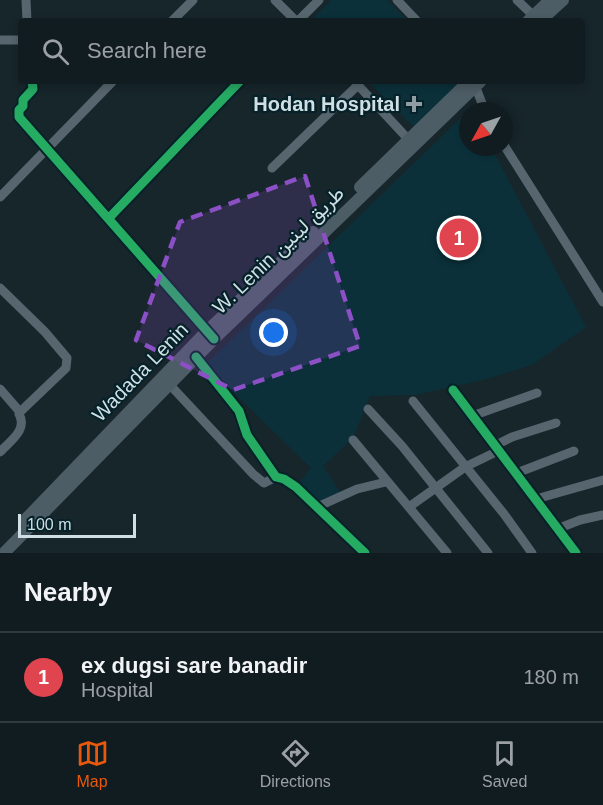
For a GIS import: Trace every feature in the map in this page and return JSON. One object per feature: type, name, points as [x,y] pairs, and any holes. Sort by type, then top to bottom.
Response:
[{"type":"main road","points":[[536,18],[550,0]]},
{"type":"main road","points":[[538,18],[563,0]]},
{"type":"main road","name":"Wadada Lenin","points":[[0,546],[409,140],[473,84]]},
{"type":"main road","name":"W. Lenin طريق لينين","points":[[3,552],[66,482],[170,385],[196,357],[211,335],[473,84]]},
{"type":"street","points":[[26,0],[27,18]]},
{"type":"street","points":[[175,18],[193,0]]},
{"type":"street","points":[[275,0],[294,18]]},
{"type":"street","points":[[300,18],[319,0]]},
{"type":"street","points":[[397,0],[414,18]]},
{"type":"street","points":[[517,0],[533,18]]},
{"type":"street","points":[[0,40],[18,40]]},
{"type":"street","points":[[32,84],[33,89],[23,100],[19,117],[211,335]]},
{"type":"street","points":[[0,197],[110,84]]},
{"type":"street","points":[[109,218],[237,84]]},
{"type":"street","points":[[272,168],[355,84]]},
{"type":"street","points":[[357,84],[409,140]]},
{"type":"street","points":[[476,84],[482,102]]},
{"type":"street","points":[[511,156],[603,302]]},
{"type":"street","points":[[0,288],[67,357],[66,368],[18,414],[22,420],[21,429],[0,452]]},
{"type":"street","points":[[196,357],[238,411],[247,435],[276,477],[296,487],[365,553]]},
{"type":"street","points":[[170,385],[253,474],[264,483],[276,477]]},
{"type":"street","points":[[0,389],[20,412]]},
{"type":"street","points":[[453,390],[514,474],[576,553]]},
{"type":"street","points":[[472,416],[537,393]]},
{"type":"street","points":[[413,401],[532,553]]},
{"type":"street","points":[[368,409],[402,446],[488,553]]},
{"type":"street","points":[[409,507],[512,437],[556,423]]},
{"type":"street","points":[[353,440],[447,553]]},
{"type":"street","points":[[514,474],[574,451]]},
{"type":"street","points":[[536,500],[603,480]]},
{"type":"street","points":[[317,507],[357,489],[386,482]]},
{"type":"street","points":[[557,529],[580,520],[603,515]]},
{"type":"highlighted area","points":[[305,176],[360,346],[233,390],[136,340],[180,222]]},
{"type":"shaded area","points":[[332,0],[387,0],[405,18],[313,18]]},
{"type":"shaded area","name":"Hodan Hospital","points":[[371,84],[457,84],[415,128]]},
{"type":"shaded area","points":[[459,120],[459,156],[496,156],[586,327],[532,365],[483,380],[415,395],[370,396],[353,438],[323,466],[340,492],[318,503],[298,485],[311,468],[205,365]]},
{"type":"cycle path","points":[[32,84],[33,89],[23,100],[19,117],[214,339]]},
{"type":"cycle path","points":[[109,218],[237,84]]},
{"type":"cycle path","points":[[196,357],[239,411],[247,435],[276,477],[296,487],[365,553]]},
{"type":"cycle path","points":[[453,390],[576,553]]},
{"type":"place","name":"Hodan Hospital","points":[[414,104]]},
{"type":"place","name":"ex dugsi sare banadir","points":[[459,238]]}]
